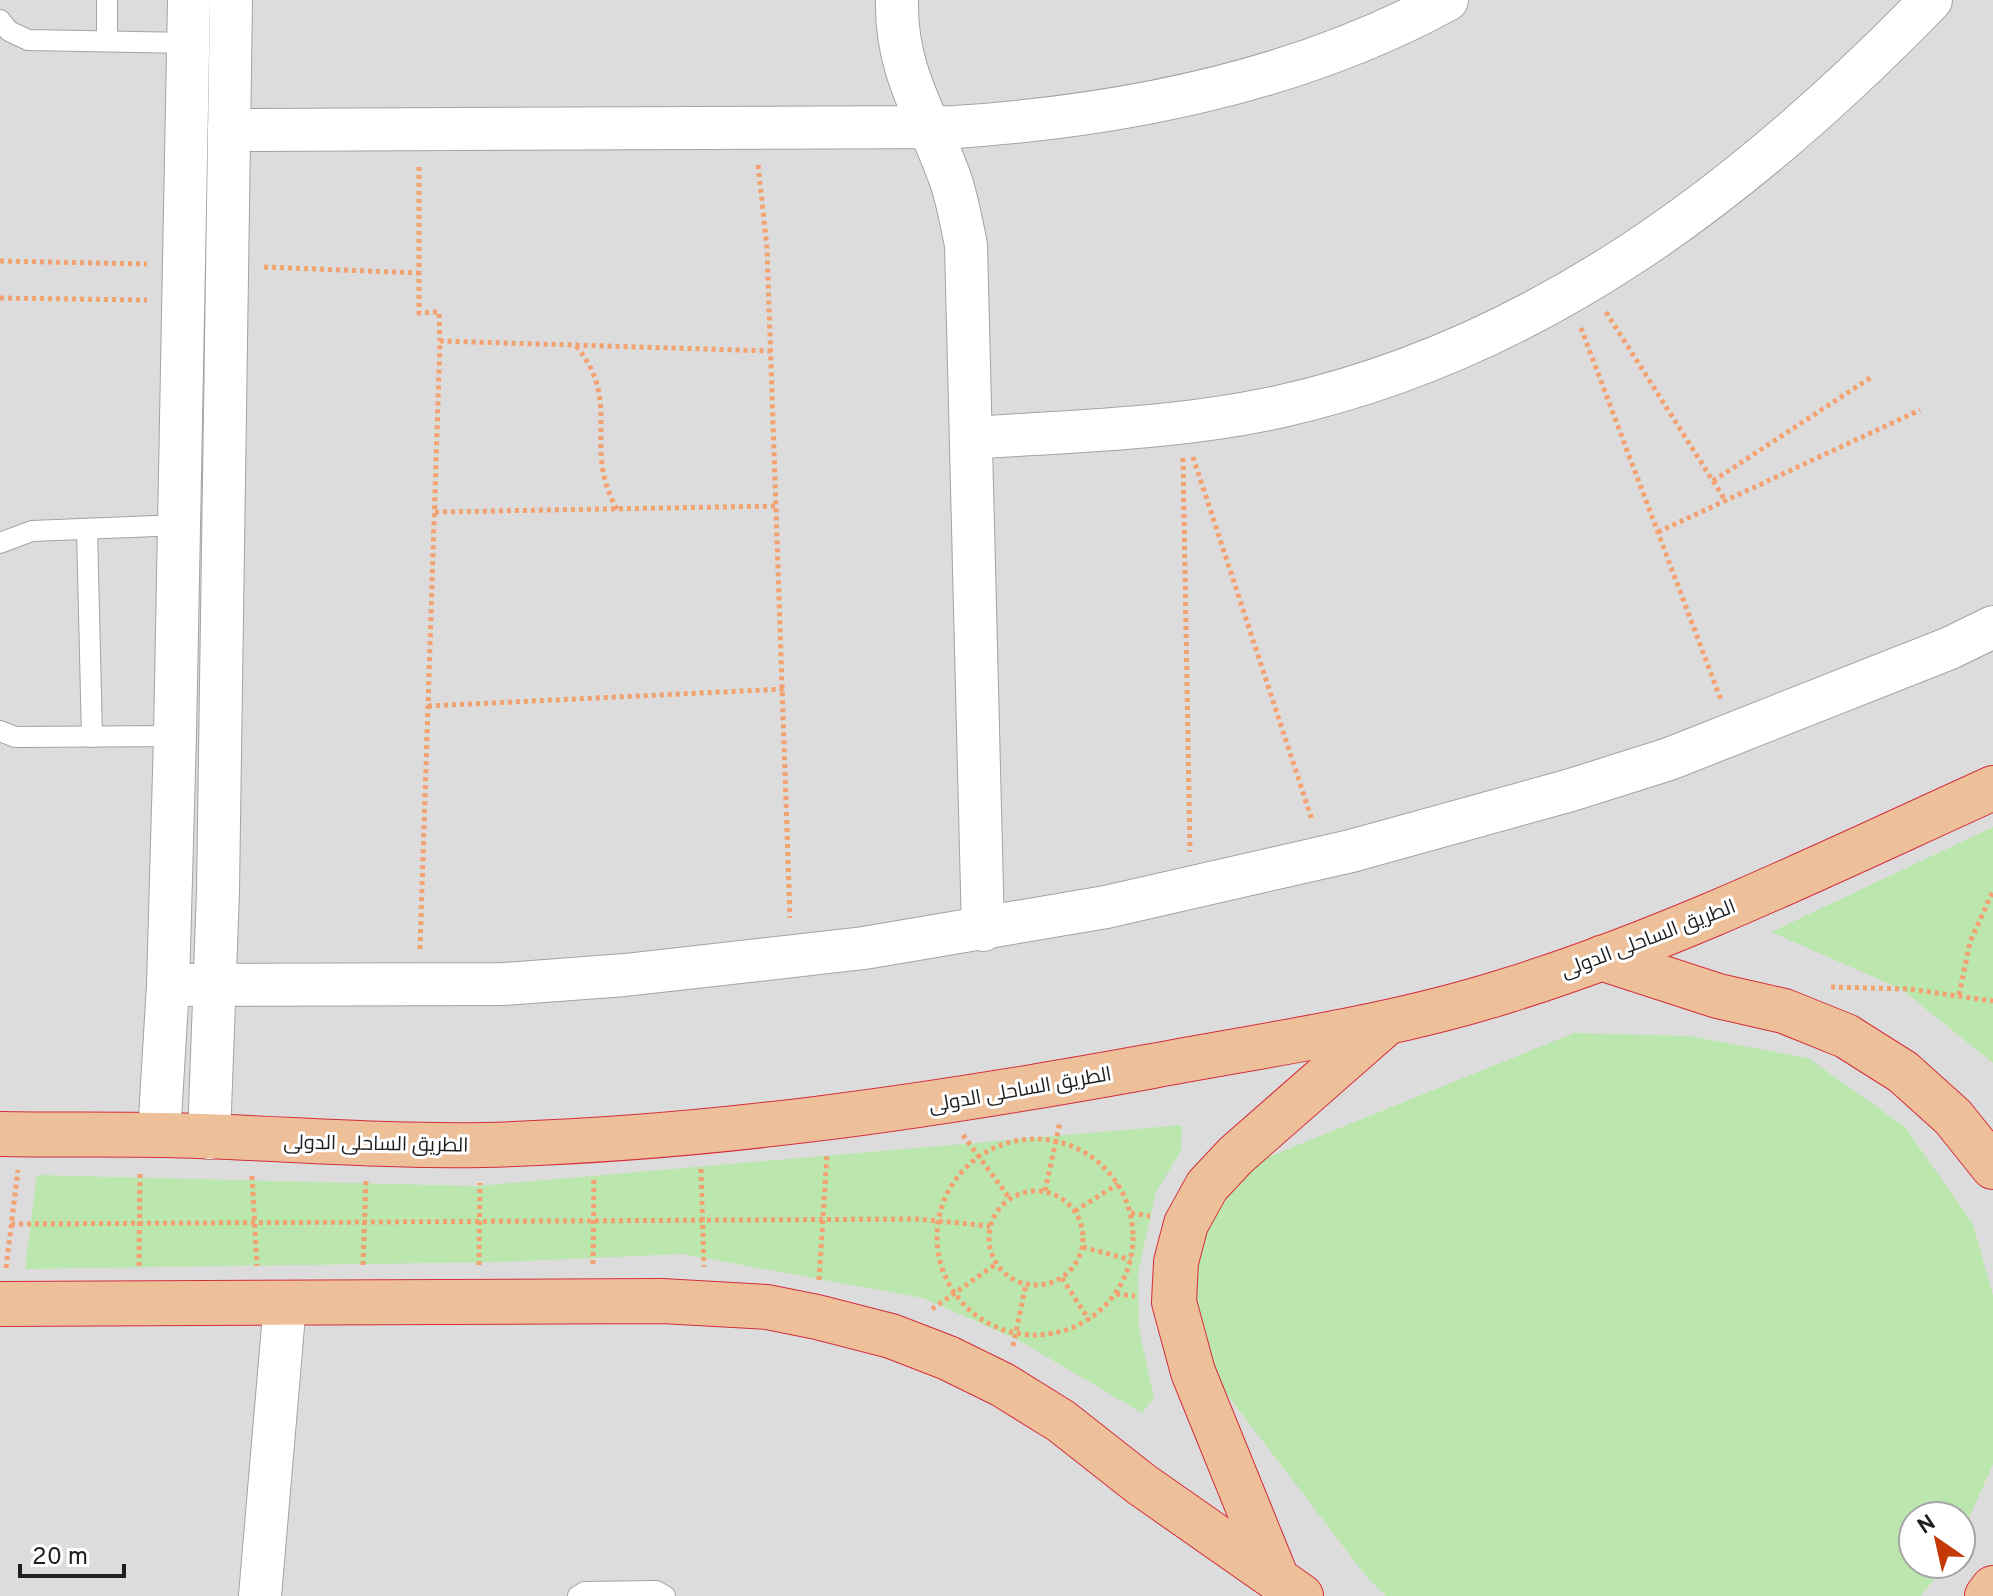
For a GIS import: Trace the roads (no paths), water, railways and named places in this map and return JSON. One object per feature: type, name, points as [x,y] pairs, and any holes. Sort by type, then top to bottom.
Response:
[{"type":"highway","name":"الطريق الساحلى الدولى","points":[[11,1134],[367,1144],[480,1145],[595,1140],[829,1119],[1070,1081],[1383,1026],[1511,990],[1712,914],[1993,788]]},
{"type":"highway","points":[[1601,958],[1718,996],[1784,1011],[1846,1036],[1903,1072],[1953,1117],[1993,1167]]},
{"type":"highway","points":[[1289,1587],[1193,1372],[1174,1302],[1176,1262],[1186,1224],[1207,1186],[1236,1155],[1383,1026]]},
{"type":"highway","points":[[1,1304],[593,1301],[767,1307],[817,1317],[891,1336],[948,1358],[1003,1385],[1061,1421],[1141,1484],[1289,1587]]},
{"type":"highway","points":[[1987,1596],[1993,1588]]},
{"type":"street","points":[[150,1136],[168,985],[186,283],[189,0]]},
{"type":"street","points":[[230,1139],[215,983],[231,0]]},
{"type":"street","points":[[897,0],[901,54],[911,91],[952,184],[966,245],[983,930]]},
{"type":"street","points":[[229,130],[927,127],[1035,121],[1260,78],[1392,30],[1447,0]]},
{"type":"street","points":[[971,438],[1182,422],[1278,407],[1391,376],[1500,331],[1578,289],[1704,203],[1800,125],[1931,0]]},
{"type":"street","points":[[168,985],[504,984],[791,958],[983,930],[1190,889],[1325,858],[1571,790],[1734,735],[1950,648],[1993,627]]},
{"type":"street","points":[[260,1596],[272,1303]]},
{"type":"lane","points":[[107,0],[107,41]]},
{"type":"lane","points":[[0,20],[9,31],[28,40],[189,43]]},
{"type":"lane","points":[[0,543],[20,532],[180,525]]},
{"type":"lane","points":[[87,529],[92,737]]},
{"type":"lane","points":[[0,731],[15,737],[175,736]]},
{"type":"lane","points":[[578,1596],[585,1592],[656,1591],[665,1596]]}]
